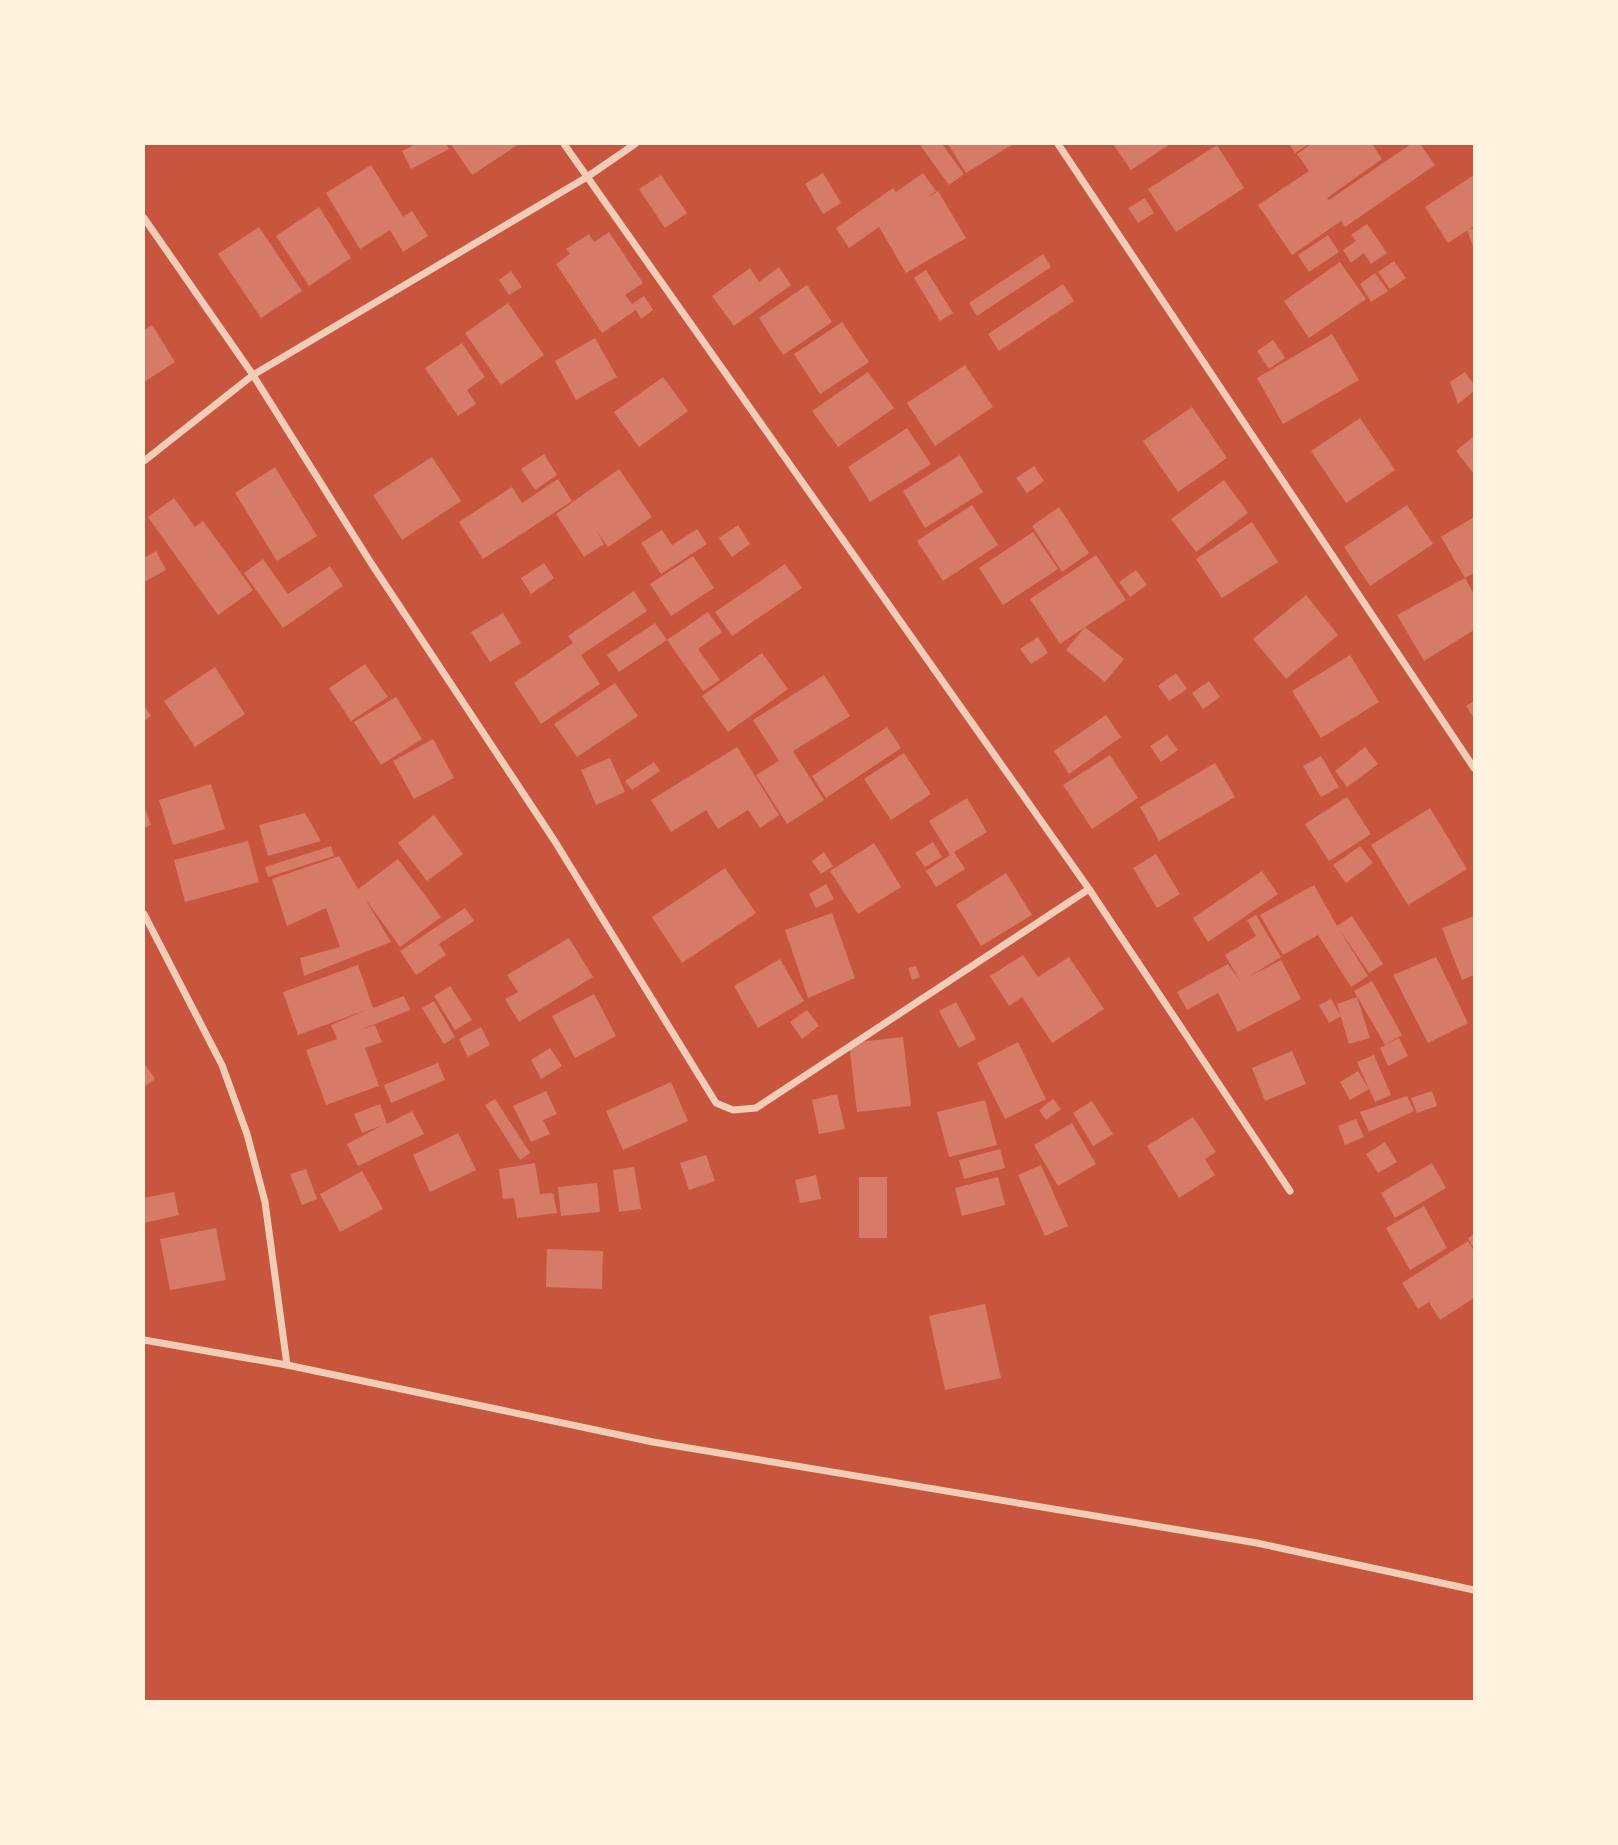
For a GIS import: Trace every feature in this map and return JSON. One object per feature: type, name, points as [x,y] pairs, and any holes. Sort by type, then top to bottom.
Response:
[{"type":"street","points":[[564,144],[1089,889],[1290,1191]]},
{"type":"street","points":[[144,461],[253,374],[587,177],[635,144]]},
{"type":"street","points":[[1058,144],[1475,768]]},
{"type":"street","points":[[144,218],[253,374],[371,563],[554,840],[716,1104],[733,1110],[756,1108],[1089,889]]},
{"type":"street","points":[[144,914],[222,1065],[247,1134],[265,1202],[287,1365]]},
{"type":"street","points":[[144,1340],[287,1365],[653,1442],[1257,1543],[1475,1590]]},
{"type":"building","points":[[416,144],[446,144],[449,149],[411,169],[402,151]]},
{"type":"building","points":[[451,144],[519,144],[472,175]]},
{"type":"building","points":[[942,144],[964,174],[949,185],[920,145]]},
{"type":"building","points":[[948,144],[1013,144],[966,173]]},
{"type":"building","points":[[1113,144],[1170,144],[1131,170]]},
{"type":"building","points":[[1289,144],[1309,144],[1295,153]]},
{"type":"building","points":[[1311,144],[1372,144],[1382,159],[1327,198],[1329,200],[1411,144],[1420,144],[1435,165],[1345,227],[1341,221],[1292,255],[1258,205],[1309,171],[1297,154]]},
{"type":"building","points":[[1217,145],[1244,188],[1176,232],[1148,189]]},
{"type":"building","points":[[371,165],[403,217],[412,211],[428,236],[403,252],[390,230],[360,249],[326,193]]},
{"type":"building","points":[[823,173],[841,203],[823,214],[805,184]]},
{"type":"building","points":[[923,173],[936,191],[925,199],[938,191],[966,238],[906,273],[879,227],[849,248],[836,228],[893,188],[896,192]]},
{"type":"building","points":[[661,175],[687,213],[665,228],[639,189]]},
{"type":"building","points":[[1474,175],[1474,226],[1448,243],[1425,207]]},
{"type":"building","points":[[1145,198],[1154,213],[1138,223],[1128,208]]},
{"type":"building","points":[[319,207],[351,258],[309,286],[276,236]]},
{"type":"building","points":[[1367,224],[1387,253],[1371,264],[1364,253],[1351,263],[1343,250],[1356,241],[1351,235]]},
{"type":"building","points":[[259,227],[302,291],[261,318],[218,254]]},
{"type":"building","points":[[1474,228],[1474,249],[1467,230]]},
{"type":"building","points":[[609,232],[643,283],[625,295],[632,304],[644,296],[653,310],[641,319],[636,310],[602,333],[556,264],[570,254],[566,249],[589,234],[594,242]]},
{"type":"building","points":[[1328,235],[1339,252],[1309,272],[1298,255]]},
{"type":"building","points":[[1043,254],[1051,267],[977,316],[969,303]]},
{"type":"building","points":[[1394,261],[1406,278],[1390,289],[1378,272]]},
{"type":"building","points":[[1340,262],[1366,299],[1309,338],[1284,301]]},
{"type":"building","points":[[779,267],[791,285],[734,326],[712,296],[750,268],[759,282]]},
{"type":"building","points":[[926,270],[953,313],[940,321],[914,278]]},
{"type":"building","points":[[511,271],[522,287],[509,295],[499,280]]},
{"type":"building","points":[[1375,273],[1388,291],[1371,302],[1360,284]]},
{"type":"building","points":[[1063,284],[1074,301],[999,351],[988,334]]},
{"type":"building","points":[[807,285],[832,322],[783,355],[759,318]]},
{"type":"building","points":[[508,303],[544,355],[501,385],[465,333]]},
{"type":"building","points":[[842,322],[869,362],[820,394],[794,354]]},
{"type":"building","points":[[152,325],[175,362],[144,382],[144,330]]},
{"type":"building","points":[[1332,334],[1359,380],[1283,424],[1257,378]]},
{"type":"building","points":[[595,338],[617,377],[576,400],[555,361]]},
{"type":"building","points":[[1273,340],[1285,358],[1269,369],[1257,351]]},
{"type":"building","points":[[462,343],[485,377],[467,390],[476,404],[458,416],[425,368]]},
{"type":"building","points":[[965,365],[993,407],[935,446],[907,403]]},
{"type":"building","points":[[868,372],[894,408],[838,447],[812,411]]},
{"type":"building","points":[[1465,372],[1474,385],[1474,391],[1458,404],[1450,382]]},
{"type":"building","points":[[663,377],[688,411],[639,447],[614,412]]},
{"type":"building","points":[[1192,407],[1227,458],[1178,492],[1143,441]]},
{"type":"building","points":[[1360,418],[1395,470],[1346,503],[1311,451]]},
{"type":"building","points":[[907,428],[931,464],[870,502],[848,467]]},
{"type":"building","points":[[1474,436],[1474,474],[1456,451]]},
{"type":"building","points":[[544,454],[557,475],[535,490],[521,469]]},
{"type":"building","points":[[960,455],[983,492],[925,528],[903,491]]},
{"type":"building","points":[[432,457],[461,501],[402,540],[373,495]]},
{"type":"building","points":[[1034,466],[1044,481],[1027,493],[1016,478]]},
{"type":"building","points":[[275,467],[317,536],[277,561],[235,493]]},
{"type":"building","points":[[619,469],[652,517],[608,547],[596,530],[604,544],[584,557],[556,514]]},
{"type":"building","points":[[558,479],[572,501],[483,559],[459,522],[512,487],[522,503]]},
{"type":"building","points":[[1224,480],[1248,513],[1196,552],[1171,519]]},
{"type":"building","points":[[174,498],[195,527],[203,521],[253,590],[218,615],[148,517]]},
{"type":"building","points":[[972,505],[998,545],[943,581],[917,541]]},
{"type":"building","points":[[1407,505],[1433,544],[1370,586],[1344,547]]},
{"type":"building","points":[[1059,507],[1089,553],[1062,572],[1032,526]]},
{"type":"building","points":[[1474,517],[1474,573],[1465,578],[1441,537]]},
{"type":"building","points":[[1252,522],[1278,562],[1222,598],[1196,559]]},
{"type":"building","points":[[738,525],[750,544],[732,557],[719,538]]},
{"type":"building","points":[[697,529],[707,544],[661,574],[641,543],[662,530],[672,545]]},
{"type":"building","points":[[1033,532],[1058,569],[1003,605],[979,568]]},
{"type":"building","points":[[156,551],[166,570],[144,582],[144,558]]},
{"type":"building","points":[[1096,555],[1126,600],[1060,644],[1030,599]]},
{"type":"building","points":[[693,556],[714,588],[671,616],[650,584]]},
{"type":"building","points":[[263,559],[288,594],[330,566],[343,586],[283,628],[244,573]]},
{"type":"building","points":[[544,563],[554,578],[531,594],[521,578]]},
{"type":"building","points":[[785,564],[802,588],[732,636],[715,612]]},
{"type":"building","points":[[1136,570],[1147,585],[1130,597],[1119,582]]},
{"type":"building","points":[[1465,578],[1474,594],[1474,630],[1424,661],[1397,615]]},
{"type":"building","points":[[634,591],[647,611],[581,655],[600,684],[541,724],[514,683],[573,643],[568,636]]},
{"type":"building","points":[[1306,595],[1338,635],[1286,679],[1253,639]]},
{"type":"building","points":[[708,612],[722,632],[698,649],[720,680],[703,691],[667,640]]},
{"type":"building","points":[[503,613],[521,643],[490,662],[471,632]]},
{"type":"building","points":[[655,623],[667,640],[619,672],[607,655]]},
{"type":"building","points":[[1085,627],[1124,659],[1105,682],[1066,650]]},
{"type":"building","points":[[1038,637],[1048,653],[1031,664],[1020,649]]},
{"type":"building","points":[[762,653],[788,689],[728,732],[702,696]]},
{"type":"building","points":[[1350,655],[1379,702],[1321,738],[1292,691]]},
{"type":"building","points":[[365,664],[388,697],[351,721],[329,688]]},
{"type":"building","points":[[215,667],[245,714],[195,747],[164,701]]},
{"type":"building","points":[[1176,673],[1187,689],[1169,701],[1158,686]]},
{"type":"building","points":[[824,675],[850,716],[793,751],[824,800],[787,824],[756,775],[779,761],[753,720]]},
{"type":"building","points":[[1209,681],[1220,697],[1203,709],[1192,693]]},
{"type":"building","points":[[615,683],[638,716],[577,757],[554,724]]},
{"type":"building","points":[[396,697],[422,739],[381,765],[354,722]]},
{"type":"building","points":[[1474,701],[1474,718],[1466,706]]},
{"type":"building","points":[[144,705],[151,716],[144,721]]},
{"type":"building","points":[[1106,715],[1121,737],[1069,774],[1054,751]]},
{"type":"building","points":[[887,727],[901,748],[826,798],[812,776]]},
{"type":"building","points":[[1167,735],[1178,750],[1161,762],[1150,746]]},
{"type":"building","points":[[433,739],[454,778],[414,799],[393,761]]},
{"type":"building","points":[[737,747],[779,815],[760,828],[748,810],[718,829],[706,810],[671,832],[651,800]]},
{"type":"building","points":[[1365,747],[1378,764],[1347,787],[1335,771]]},
{"type":"building","points":[[904,753],[931,794],[891,820],[864,779]]},
{"type":"building","points":[[1110,755],[1138,798],[1092,829],[1063,785]]},
{"type":"building","points":[[1321,756],[1339,787],[1321,797],[1303,766]]},
{"type":"building","points":[[610,758],[625,792],[596,805],[581,770]]},
{"type":"building","points":[[654,762],[660,771],[632,790],[625,781]]},
{"type":"building","points":[[1215,763],[1235,797],[1159,841],[1140,807]]},
{"type":"building","points":[[211,784],[225,829],[173,845],[159,800]]},
{"type":"building","points":[[1347,797],[1371,834],[1329,861],[1305,824]]},
{"type":"building","points":[[967,798],[987,832],[954,852],[965,869],[936,887],[926,871],[950,855],[929,821]]},
{"type":"building","points":[[144,806],[151,825],[144,828]]},
{"type":"building","points":[[1430,808],[1467,869],[1408,905],[1371,845]]},
{"type":"building","points":[[305,813],[321,841],[268,856],[259,825]]},
{"type":"building","points":[[434,815],[463,854],[427,881],[398,843]]},
{"type":"building","points":[[248,841],[259,882],[185,902],[174,860]]},
{"type":"building","points":[[933,842],[942,857],[925,867],[915,853]]},
{"type":"building","points":[[874,843],[901,887],[858,914],[830,871]]},
{"type":"building","points":[[331,846],[334,856],[268,877],[265,867]]},
{"type":"building","points":[[1360,846],[1373,863],[1346,883],[1333,865]]},
{"type":"building","points":[[824,852],[833,866],[821,874],[812,861]]},
{"type":"building","points":[[1156,854],[1180,894],[1157,908],[1133,868]]},
{"type":"building","points":[[339,856],[358,889],[398,859],[441,917],[400,947],[364,897],[391,942],[304,976],[300,958],[340,947],[326,908],[287,926],[272,879]]},
{"type":"building","points":[[725,868],[756,913],[682,963],[652,917]]},
{"type":"building","points":[[1262,871],[1278,894],[1208,942],[1193,918]]},
{"type":"building","points":[[1006,873],[1032,915],[981,946],[956,905]]},
{"type":"building","points":[[826,884],[834,899],[816,908],[809,894]]},
{"type":"building","points":[[1314,885],[1337,926],[1352,916],[1383,964],[1369,973],[1339,929],[1368,976],[1351,987],[1318,935],[1283,955],[1260,915]]},
{"type":"building","points":[[465,908],[474,921],[439,944],[446,955],[416,975],[400,951]]},
{"type":"building","points":[[832,913],[855,978],[808,998],[785,930]]},
{"type":"building","points":[[1256,915],[1281,957],[1248,977],[1281,960],[1301,999],[1238,1032],[1218,993],[1187,1010],[1177,992],[1228,964],[1241,982],[1225,955],[1256,936],[1247,920]]},
{"type":"building","points":[[1474,916],[1474,975],[1462,980],[1442,928]]},
{"type":"building","points":[[569,938],[593,977],[519,1022],[505,999],[518,992],[507,975]]},
{"type":"building","points":[[1023,955],[1038,977],[1069,957],[1104,1009],[1052,1043],[1022,997],[1009,1006],[990,976]]},
{"type":"building","points":[[1436,957],[1468,1023],[1428,1043],[1393,975]]},
{"type":"building","points":[[780,959],[804,1001],[758,1028],[734,986]]},
{"type":"building","points":[[358,965],[373,1008],[404,996],[410,1010],[357,1031],[375,1025],[382,1042],[365,1048],[379,1086],[326,1105],[306,1050],[337,1039],[331,1025],[369,1009],[298,1035],[283,992]]},
{"type":"building","points":[[916,966],[920,977],[912,980],[908,968]]},
{"type":"building","points":[[1372,981],[1402,1035],[1385,1045],[1354,991]]},
{"type":"building","points":[[450,986],[472,1020],[455,1030],[434,996]]},
{"type":"building","points":[[594,994],[616,1036],[575,1058],[552,1016]]},
{"type":"building","points":[[1357,997],[1370,1038],[1349,1044],[1337,1004]]},
{"type":"building","points":[[1331,999],[1341,1016],[1329,1023],[1319,1005]]},
{"type":"building","points":[[434,1001],[455,1037],[444,1044],[422,1008]]},
{"type":"building","points":[[956,1002],[976,1039],[959,1048],[939,1011]]},
{"type":"building","points":[[807,1010],[819,1026],[802,1039],[790,1022]]},
{"type":"building","points":[[481,1027],[490,1045],[468,1057],[459,1039]]},
{"type":"building","points":[[903,1037],[911,1106],[857,1112],[849,1043]]},
{"type":"building","points":[[1399,1038],[1408,1056],[1388,1066],[1380,1048]]},
{"type":"building","points":[[1018,1042],[1046,1099],[1005,1119],[977,1063]]},
{"type":"building","points":[[550,1048],[562,1066],[541,1079],[531,1060]]},
{"type":"building","points":[[1292,1051],[1306,1084],[1265,1101],[1252,1068]]},
{"type":"building","points":[[1374,1055],[1391,1095],[1375,1102],[1357,1062]]},
{"type":"building","points":[[144,1063],[155,1079],[144,1087]]},
{"type":"building","points":[[438,1063],[445,1080],[391,1103],[384,1085]]},
{"type":"building","points":[[1358,1071],[1369,1089],[1350,1100],[1340,1082]]},
{"type":"building","points":[[671,1082],[688,1121],[623,1150],[606,1111]]},
{"type":"building","points":[[546,1091],[557,1114],[543,1120],[550,1134],[531,1142],[513,1106]]},
{"type":"building","points":[[1432,1091],[1437,1106],[1417,1113],[1411,1098]]},
{"type":"building","points":[[837,1094],[845,1129],[819,1134],[812,1100]]},
{"type":"building","points":[[1407,1096],[1414,1111],[1369,1132],[1360,1112]]},
{"type":"building","points":[[495,1099],[530,1153],[520,1160],[485,1105]]},
{"type":"building","points":[[1053,1099],[1061,1109],[1046,1120],[1039,1110]]},
{"type":"building","points":[[985,1100],[997,1145],[949,1157],[937,1112]]},
{"type":"building","points":[[1092,1101],[1113,1134],[1093,1146],[1073,1113]]},
{"type":"building","points":[[380,1104],[387,1124],[412,1111],[424,1134],[358,1166],[347,1144],[383,1125],[362,1133],[354,1114]]},
{"type":"building","points":[[1193,1117],[1216,1152],[1205,1159],[1215,1175],[1179,1198],[1147,1146]]},
{"type":"building","points":[[1356,1119],[1364,1137],[1345,1145],[1338,1126]]},
{"type":"building","points":[[1072,1123],[1096,1164],[1058,1186],[1034,1145]]},
{"type":"building","points":[[458,1133],[476,1170],[430,1192],[413,1155]]},
{"type":"building","points":[[1385,1142],[1397,1162],[1378,1173],[1366,1154]]},
{"type":"building","points":[[1000,1149],[1005,1168],[964,1179],[959,1160]]},
{"type":"building","points":[[706,1155],[715,1181],[689,1190],[680,1163]]},
{"type":"building","points":[[535,1163],[540,1194],[553,1193],[557,1213],[517,1218],[514,1198],[503,1199],[499,1169]]},
{"type":"building","points":[[1432,1163],[1446,1188],[1395,1218],[1381,1193]]},
{"type":"building","points":[[1041,1165],[1068,1226],[1045,1236],[1018,1175]]},
{"type":"building","points":[[634,1167],[641,1209],[619,1212],[613,1170]]},
{"type":"building","points":[[306,1169],[317,1199],[302,1205],[290,1174]]},
{"type":"building","points":[[362,1171],[383,1209],[340,1232],[320,1194]]},
{"type":"building","points":[[816,1175],[821,1199],[800,1203],[795,1180]]},
{"type":"building","points":[[859,1177],[887,1177],[887,1238],[859,1238]]},
{"type":"building","points":[[998,1177],[1005,1205],[962,1216],[955,1188]]},
{"type":"building","points":[[597,1183],[600,1212],[561,1216],[558,1187]]},
{"type":"building","points":[[174,1192],[179,1215],[144,1223],[144,1198]]},
{"type":"building","points":[[1424,1206],[1447,1248],[1410,1270],[1386,1228]]},
{"type":"building","points":[[216,1228],[226,1280],[170,1290],[160,1239]]},
{"type":"building","points":[[1474,1234],[1474,1249],[1468,1238]]},
{"type":"building","points":[[1468,1241],[1474,1251],[1474,1298],[1440,1320],[1429,1302],[1418,1309],[1402,1283]]},
{"type":"building","points":[[547,1249],[603,1251],[602,1289],[546,1287]]},
{"type":"building","points":[[985,1304],[1001,1378],[945,1390],[929,1316]]}]
